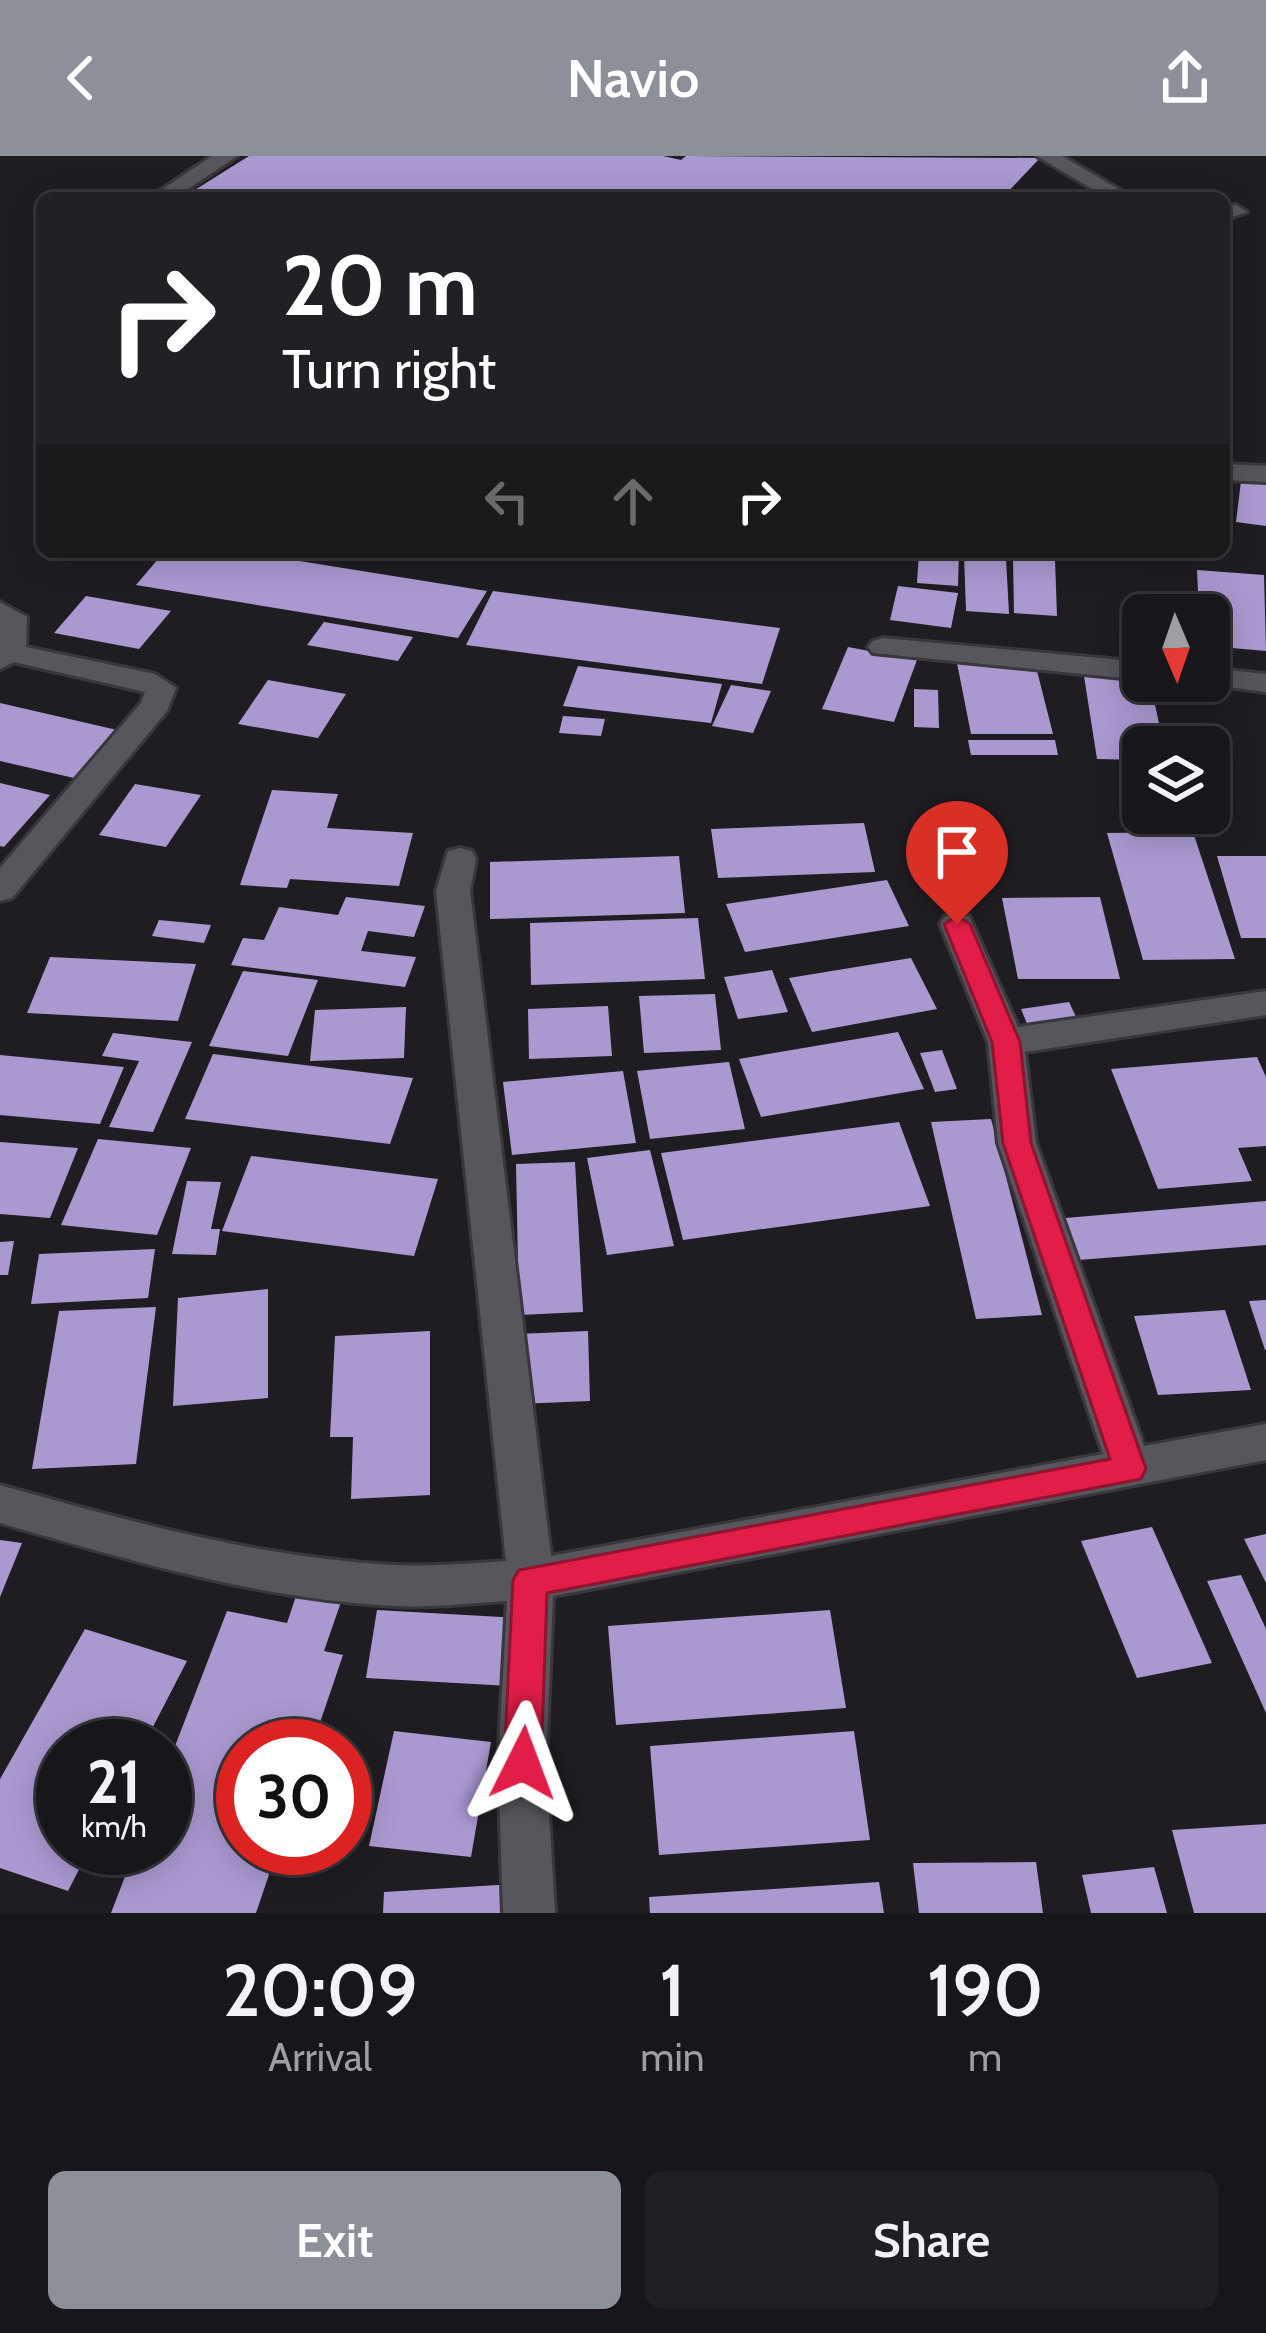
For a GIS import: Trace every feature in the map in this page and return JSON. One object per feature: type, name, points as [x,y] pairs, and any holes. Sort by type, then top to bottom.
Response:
[{"type":"street","points":[[169,192],[226,156]]},
{"type":"street","points":[[1047,156],[1112,192]]},
{"type":"street","points":[[1230,472],[1266,474]]},
{"type":"street","points":[[0,611],[13,617],[17,628],[4,656],[144,680],[161,688],[156,705],[0,890]]},
{"type":"street","points":[[883,647],[1122,669]]},
{"type":"street","points":[[1230,679],[1266,683]]},
{"type":"street","points":[[460,859],[453,891],[531,1580],[523,1763],[529,1913]]},
{"type":"street","points":[[957,924],[1006,1042],[1017,1143],[1130,1469]]},
{"type":"street","points":[[1006,1042],[1266,1003]]},
{"type":"street","points":[[0,1504],[182,1556],[289,1576],[400,1586],[531,1580],[1266,1442]]},
{"type":"building","points":[[249,156],[1040,158],[1008,192],[192,192]]},
{"type":"building","points":[[1241,481],[1266,484],[1266,526],[1236,522]]},
{"type":"building","points":[[159,558],[281,558],[487,591],[458,638],[136,585]]},
{"type":"building","points":[[919,558],[959,558],[958,586],[917,583]]},
{"type":"building","points":[[964,558],[1006,558],[1009,614],[966,611]]},
{"type":"building","points":[[1013,558],[1055,560],[1057,616],[1014,613]]},
{"type":"building","points":[[1197,570],[1264,575],[1266,651],[1230,648],[1230,594],[1198,594]]},
{"type":"building","points":[[898,586],[958,593],[951,628],[890,620]]},
{"type":"building","points":[[493,591],[780,628],[762,684],[466,645]]},
{"type":"building","points":[[86,596],[171,611],[139,649],[54,633]]},
{"type":"building","points":[[324,622],[413,637],[398,661],[307,645]]},
{"type":"building","points":[[848,647],[917,660],[894,722],[822,709]]},
{"type":"building","points":[[957,663],[1035,663],[1053,734],[971,734]]},
{"type":"building","points":[[578,666],[722,684],[711,723],[563,706]]},
{"type":"building","points":[[1084,676],[1122,679],[1122,702],[1154,702],[1160,726],[1122,726],[1122,760],[1097,759]]},
{"type":"building","points":[[268,680],[346,694],[318,738],[238,724]]},
{"type":"building","points":[[731,685],[771,691],[753,733],[712,726]]},
{"type":"building","points":[[914,689],[938,690],[939,728],[914,727]]},
{"type":"building","points":[[0,703],[117,730],[74,778],[0,761]]},
{"type":"building","points":[[563,716],[605,719],[601,736],[559,733]]},
{"type":"building","points":[[968,740],[1055,740],[1058,755],[971,755]]},
{"type":"building","points":[[0,783],[50,795],[4,847],[0,846]]},
{"type":"building","points":[[135,784],[201,795],[166,847],[99,835]]},
{"type":"building","points":[[272,790],[338,794],[327,828],[413,833],[399,886],[290,879],[287,888],[240,885]]},
{"type":"building","points":[[864,823],[875,872],[718,878],[711,829]]},
{"type":"building","points":[[1107,833],[1194,834],[1235,959],[1143,960]]},
{"type":"building","points":[[679,856],[685,913],[490,919],[490,862]]},
{"type":"building","points":[[1217,856],[1266,856],[1266,938],[1241,938]]},
{"type":"building","points":[[887,880],[909,926],[745,952],[726,904]]},
{"type":"building","points":[[346,897],[425,906],[414,937],[368,931],[361,951],[416,957],[405,987],[231,965],[243,938],[264,940],[279,907],[338,915]]},
{"type":"building","points":[[1100,897],[1120,979],[1018,979],[1002,898]]},
{"type":"building","points":[[698,918],[705,979],[531,985],[530,923]]},
{"type":"building","points":[[159,920],[211,925],[204,943],[152,936]]},
{"type":"building","points":[[50,957],[196,964],[178,1021],[27,1013]]},
{"type":"building","points":[[911,958],[937,1009],[812,1032],[789,978]]},
{"type":"building","points":[[772,970],[788,1012],[738,1019],[724,977]]},
{"type":"building","points":[[243,971],[318,980],[288,1056],[209,1046]]},
{"type":"building","points":[[715,994],[721,1050],[644,1053],[639,996]]},
{"type":"building","points":[[1069,1002],[1077,1019],[1028,1026],[1021,1009]]},
{"type":"building","points":[[608,1006],[612,1056],[529,1059],[528,1009]]},
{"type":"building","points":[[406,1007],[404,1058],[310,1061],[315,1010]]},
{"type":"building","points":[[898,1032],[924,1089],[761,1117],[739,1059]]},
{"type":"building","points":[[113,1033],[192,1042],[153,1132],[109,1127],[139,1061],[102,1056]]},
{"type":"building","points":[[942,1050],[957,1089],[935,1092],[920,1053]]},
{"type":"building","points":[[213,1054],[413,1078],[390,1144],[185,1119]]},
{"type":"building","points":[[0,1055],[124,1067],[100,1124],[0,1115]]},
{"type":"building","points":[[1257,1057],[1266,1077],[1266,1146],[1238,1148],[1252,1181],[1158,1189],[1111,1069]]},
{"type":"building","points":[[729,1062],[745,1129],[650,1139],[637,1071]]},
{"type":"building","points":[[623,1071],[636,1143],[512,1155],[503,1082]]},
{"type":"building","points":[[991,1119],[1042,1315],[976,1319],[931,1122]]},
{"type":"building","points":[[899,1122],[930,1206],[683,1240],[661,1153]]},
{"type":"building","points":[[98,1139],[191,1148],[157,1235],[61,1225]]},
{"type":"building","points":[[0,1142],[78,1148],[50,1218],[0,1214]]},
{"type":"building","points":[[650,1150],[674,1246],[607,1255],[587,1158]]},
{"type":"building","points":[[251,1156],[438,1179],[414,1256],[222,1231]]},
{"type":"building","points":[[575,1162],[583,1312],[519,1315],[516,1164]]},
{"type":"building","points":[[187,1181],[221,1182],[211,1229],[220,1229],[216,1255],[172,1254]]},
{"type":"building","points":[[1266,1201],[1266,1245],[1079,1260],[1065,1218]]},
{"type":"building","points":[[14,1241],[8,1275],[0,1275],[0,1242]]},
{"type":"building","points":[[155,1249],[148,1298],[31,1304],[39,1254]]},
{"type":"building","points":[[268,1289],[268,1398],[173,1406],[178,1298]]},
{"type":"building","points":[[1266,1300],[1266,1350],[1265,1350],[1249,1301]]},
{"type":"building","points":[[156,1307],[136,1464],[32,1469],[59,1311]]},
{"type":"building","points":[[1225,1310],[1251,1390],[1158,1395],[1134,1316]]},
{"type":"building","points":[[430,1331],[430,1495],[351,1499],[353,1437],[330,1437],[335,1336]]},
{"type":"building","points":[[588,1331],[590,1401],[518,1404],[517,1334]]},
{"type":"building","points":[[1152,1527],[1212,1663],[1137,1678],[1081,1541]]},
{"type":"building","points":[[1266,1534],[1266,1583],[1244,1539]]},
{"type":"building","points":[[0,1540],[22,1543],[0,1597]]},
{"type":"building","points":[[1241,1575],[1266,1629],[1266,1713],[1207,1581]]},
{"type":"building","points":[[298,1590],[342,1599],[324,1651],[343,1655],[321,1719],[216,1719],[216,1875],[269,1875],[256,1913],[111,1913],[126,1875],[192,1875],[192,1719],[185,1719],[227,1611],[287,1623]]},
{"type":"building","points":[[377,1610],[520,1618],[512,1686],[366,1678]]},
{"type":"building","points":[[830,1610],[846,1708],[616,1725],[608,1626]]},
{"type":"building","points":[[85,1629],[187,1661],[157,1719],[36,1719],[36,1875],[76,1875],[68,1891],[0,1868],[0,1779]]},
{"type":"building","points":[[394,1731],[491,1742],[471,1857],[372,1846]]},
{"type":"building","points":[[854,1731],[870,1840],[659,1855],[650,1746]]},
{"type":"building","points":[[1266,1824],[1266,1913],[1194,1913],[1172,1830]]},
{"type":"building","points":[[1036,1862],[1043,1913],[919,1913],[913,1863]]},
{"type":"building","points":[[1154,1867],[1167,1913],[1091,1913],[1082,1875]]},
{"type":"building","points":[[879,1882],[884,1913],[650,1913],[649,1897]]},
{"type":"building","points":[[528,1883],[528,1913],[383,1913],[384,1892]]},
{"type":"route","points":[[523,1763],[531,1580],[1130,1469],[1017,1143],[1006,1042],[957,924]]}]
